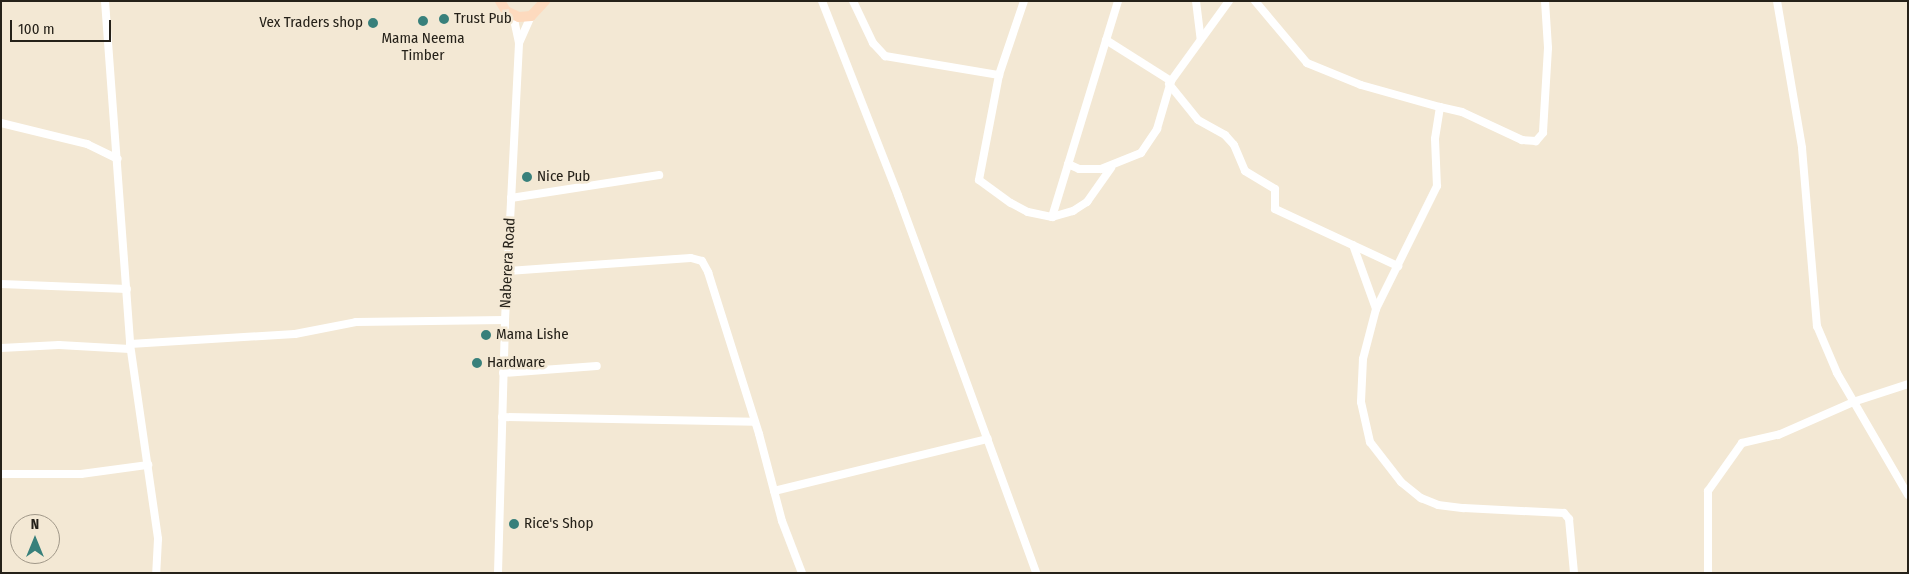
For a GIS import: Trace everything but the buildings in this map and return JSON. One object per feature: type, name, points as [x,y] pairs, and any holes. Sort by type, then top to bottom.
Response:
[{"type":"main road","points":[[498,3],[513,15],[531,16],[547,2]]},
{"type":"street","points":[[105,1],[118,159],[130,347],[158,539],[156,573]]},
{"type":"street","points":[[822,1],[988,439],[1036,573]]},
{"type":"street","points":[[853,1],[873,43],[885,56],[999,75]]},
{"type":"street","points":[[1024,1],[999,75],[979,180],[1011,203],[1052,217],[1073,211],[1087,202],[1111,168]]},
{"type":"street","points":[[1052,217],[1118,1]]},
{"type":"street","points":[[1196,1],[1201,39]]},
{"type":"street","points":[[1068,164],[1089,171],[1111,168],[1141,153],[1149,144],[1157,128],[1170,82],[1229,1]]},
{"type":"street","points":[[1255,1],[1307,64],[1361,85],[1462,112],[1522,140],[1539,138],[1544,128],[1548,48],[1546,1]]},
{"type":"street","points":[[1777,1],[1802,148],[1817,326],[1853,402],[1908,495]]},
{"type":"street","name":"Naberera Road","points":[[498,573],[504,320],[519,43],[513,15]]},
{"type":"street","name":"Naberera Road","points":[[519,43],[531,16]]},
{"type":"street","points":[[1106,40],[1170,82],[1198,120],[1225,135],[1234,145],[1245,171],[1275,189],[1275,209],[1398,266]]},
{"type":"street","points":[[1440,107],[1436,132],[1437,186],[1376,309],[1360,381],[1365,426],[1379,456],[1401,482],[1421,498],[1438,505],[1564,513],[1569,519],[1574,573]]},
{"type":"street","points":[[1,123],[78,141],[118,159]]},
{"type":"street","points":[[512,198],[659,175]]},
{"type":"street","points":[[1353,245],[1376,309]]},
{"type":"street","points":[[508,271],[691,258],[702,261],[708,272],[774,491],[802,573]]},
{"type":"street","points":[[1,284],[127,289]]},
{"type":"street","points":[[1,348],[59,345],[130,347],[295,334],[356,322],[504,320]]},
{"type":"street","points":[[503,373],[597,366]]},
{"type":"street","points":[[1888,390],[1908,379]]},
{"type":"street","points":[[1708,573],[1707,496],[1733,453],[1746,439],[1778,435],[1853,402],[1908,384]]},
{"type":"street","points":[[502,417],[754,422]]},
{"type":"street","points":[[774,491],[988,439]]},
{"type":"street","points":[[1,474],[81,474],[148,465]]},
{"type":"street","points":[[1899,482],[1908,478]]},
{"type":"place","name":"Trust Pub","points":[[444,19]]},
{"type":"place","name":"Mama Neema Timber","points":[[423,21]]},
{"type":"place","name":"Vex Traders shop","points":[[373,23]]},
{"type":"place","name":"Nice Pub","points":[[527,177]]},
{"type":"place","name":"Mama Lishe","points":[[486,335]]},
{"type":"place","name":"Hardware","points":[[477,363]]},
{"type":"place","name":"Rice's Shop","points":[[514,524]]}]
